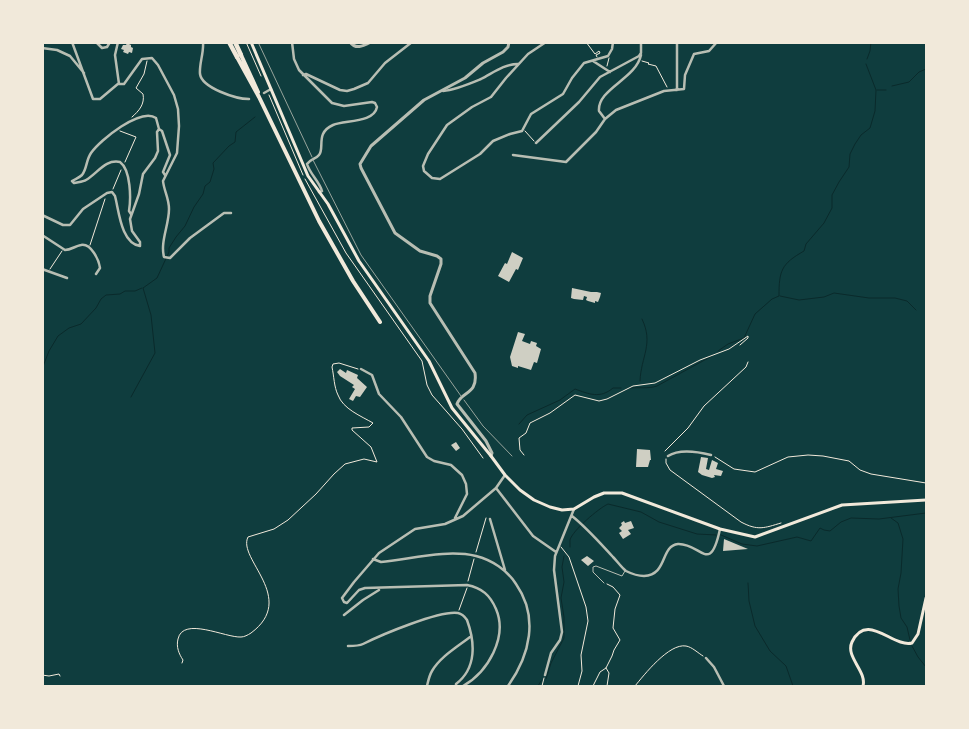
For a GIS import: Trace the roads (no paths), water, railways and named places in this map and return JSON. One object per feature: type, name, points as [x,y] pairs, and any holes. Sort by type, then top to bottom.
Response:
[{"type":"highway","points":[[229,42],[239,56]]},
{"type":"highway","points":[[235,42],[252,87],[259,97],[319,221],[353,281],[380,322]]},
{"type":"main road","points":[[252,42],[305,171],[320,192],[359,261],[429,361],[453,410],[505,475],[520,490],[534,500],[556,509],[574,509],[599,495],[622,493],[720,529],[755,537],[842,505],[926,500]]},
{"type":"main road","points":[[862,686],[863,678],[851,650],[854,639],[863,631],[872,630],[902,643],[912,643],[917,637],[926,598]]},
{"type":"street","points":[[72,42],[91,96],[96,100],[104,97],[118,84],[124,84],[142,59],[152,58],[156,61],[174,96],[178,109],[177,153],[168,173],[165,175]]},
{"type":"street","points":[[96,42],[99,47],[104,48],[110,42]]},
{"type":"street","points":[[118,42],[115,55],[118,84]]},
{"type":"street","points":[[203,42],[200,72],[204,82],[232,96],[250,99]]},
{"type":"street","points":[[292,42],[295,62],[303,75],[335,104],[344,106],[372,102],[377,107],[376,112],[370,116],[328,128],[322,137],[319,156],[307,164],[310,173],[321,188],[320,192]]},
{"type":"street","points":[[350,42],[358,47],[371,42]]},
{"type":"street","points":[[303,75],[306,74],[342,90],[354,89],[368,83],[384,62],[412,42]]},
{"type":"street","points":[[491,456],[492,452],[486,440],[458,406],[457,402],[468,393],[475,383],[475,373],[430,301],[441,259],[420,251],[395,233],[360,166],[370,147],[424,100],[465,78],[484,63],[503,52],[508,47],[509,42]]},
{"type":"street","points":[[546,42],[528,54],[491,97],[472,107],[447,125],[428,154],[424,168],[429,177],[440,179],[482,153],[493,141],[524,130],[527,119],[531,114],[563,94],[582,65],[586,62],[608,56],[613,42]]},
{"type":"street","points":[[605,119],[599,111],[601,100],[634,70],[639,62],[641,42]]},
{"type":"street","points":[[677,42],[677,90]]},
{"type":"street","points":[[513,155],[566,162],[596,132],[605,119],[620,108],[668,91],[685,88],[685,75],[694,54],[709,51],[717,42]]},
{"type":"street","points":[[42,48],[57,50],[70,56],[84,74]]},
{"type":"street","points":[[536,143],[579,102],[600,77],[636,58],[641,53]]},
{"type":"street","points":[[593,61],[610,72]]},
{"type":"street","points":[[441,92],[475,81],[508,65],[518,64]]},
{"type":"street","points":[[264,92],[272,89]]},
{"type":"street","points":[[42,214],[63,225],[70,225],[84,209],[112,192],[115,195],[125,233],[139,246],[140,243],[131,227],[131,214],[129,211],[131,198],[124,165],[117,162],[109,163],[87,179],[75,183],[72,182],[83,172],[91,153],[104,140],[127,123],[140,117],[152,116],[157,119],[159,129],[157,153],[143,174],[139,194],[131,214]]},
{"type":"street","points":[[159,129],[162,131],[170,155],[163,172],[165,175],[163,184],[168,196],[169,207],[169,220],[163,255],[166,258],[170,258],[190,238],[224,213],[231,213]]},
{"type":"street","points":[[42,235],[64,249],[69,250],[83,245],[88,248],[95,254],[99,263],[100,268],[96,274]]},
{"type":"street","points":[[42,269],[67,278]]},
{"type":"street","points":[[361,369],[374,377],[379,394],[401,417],[427,457],[434,461],[451,465],[462,475],[466,484],[467,494],[455,520]]},
{"type":"street","points":[[668,456],[672,453],[711,455]]},
{"type":"street","points":[[464,686],[474,679],[489,661],[498,638],[500,626],[498,615],[489,596],[478,588],[467,585],[380,589],[362,588],[348,602],[345,603],[342,600],[348,588],[379,553],[415,529],[445,524],[463,516],[496,488],[505,475]]},
{"type":"street","points":[[496,488],[533,536],[556,552]]},
{"type":"street","points":[[544,675],[551,653],[560,640],[562,632],[554,570],[555,556],[574,509]]},
{"type":"street","points":[[572,516],[626,570],[633,574],[648,576],[660,568],[671,546],[680,544],[702,554],[710,553],[716,548],[720,529]]},
{"type":"street","points":[[490,519],[492,531],[506,568],[505,570]]},
{"type":"street","points":[[373,559],[381,562],[442,554],[475,556],[488,560],[505,570],[525,598],[531,626],[529,642],[514,677],[508,686]]},
{"type":"street","points":[[344,615],[380,589]]},
{"type":"street","points":[[348,646],[362,645],[387,632],[437,616],[458,613],[467,620],[473,648],[470,668],[456,686]]},
{"type":"street","points":[[427,686],[431,672],[436,666],[455,648],[470,638]]},
{"type":"street","points":[[706,658],[714,667],[724,686]]},
{"type":"lane","points":[[604,583],[593,572],[593,568],[596,566],[622,576],[626,570]]},
{"type":"waterway","points":[[867,59],[871,42]]},
{"type":"waterway","points":[[718,351],[728,344],[744,338],[755,314],[772,299],[779,296],[781,274],[786,264],[804,251],[806,244],[824,223],[832,208],[832,195],[849,167],[850,154],[861,135],[870,128],[875,111],[876,90],[866,64]]},
{"type":"waterway","points":[[892,86],[909,82],[919,72],[926,69]]},
{"type":"waterway","points":[[877,90],[886,90]]},
{"type":"waterway","points":[[131,397],[155,353],[151,315],[143,288],[157,278],[169,248],[185,226],[203,194],[205,186],[210,182],[214,169],[213,163],[235,142],[236,132],[255,117]]},
{"type":"waterway","points":[[42,369],[49,351],[58,336],[69,328],[81,324],[96,308],[101,299],[106,295],[120,294],[125,291],[135,291],[142,288]]},
{"type":"waterway","points":[[780,296],[799,300],[824,297],[834,293],[869,298],[895,298],[907,301],[916,310]]},
{"type":"waterway","points":[[640,381],[647,343],[642,319]]},
{"type":"waterway","points":[[630,388],[657,386],[712,356]]},
{"type":"waterway","points":[[519,424],[527,415],[560,400],[575,389],[590,394],[599,394],[613,388],[621,388]]},
{"type":"waterway","points":[[570,547],[570,540],[576,531],[608,504],[641,512],[659,522],[697,534],[716,535]]},
{"type":"waterway","points":[[721,535],[742,544],[757,546],[797,537],[811,541],[820,528],[830,531],[841,522],[851,518],[879,519],[926,513]]},
{"type":"waterway","points":[[891,518],[898,523],[903,539],[898,589],[899,606],[901,618],[907,627],[910,640]]},
{"type":"waterway","points":[[546,679],[551,663],[564,638],[564,617],[561,598],[564,582],[562,567],[564,556]]},
{"type":"waterway","points":[[748,583],[749,601],[755,626],[770,651],[786,666],[793,686]]},
{"type":"waterway","points":[[912,646],[926,667]]},
{"type":"waterway","points":[[538,686],[541,681]]},
{"type":"railway","points":[[258,42],[312,157]]},
{"type":"railway","points":[[313,160],[361,255],[461,396]]},
{"type":"railway","points":[[464,400],[483,426],[512,456]]}]
